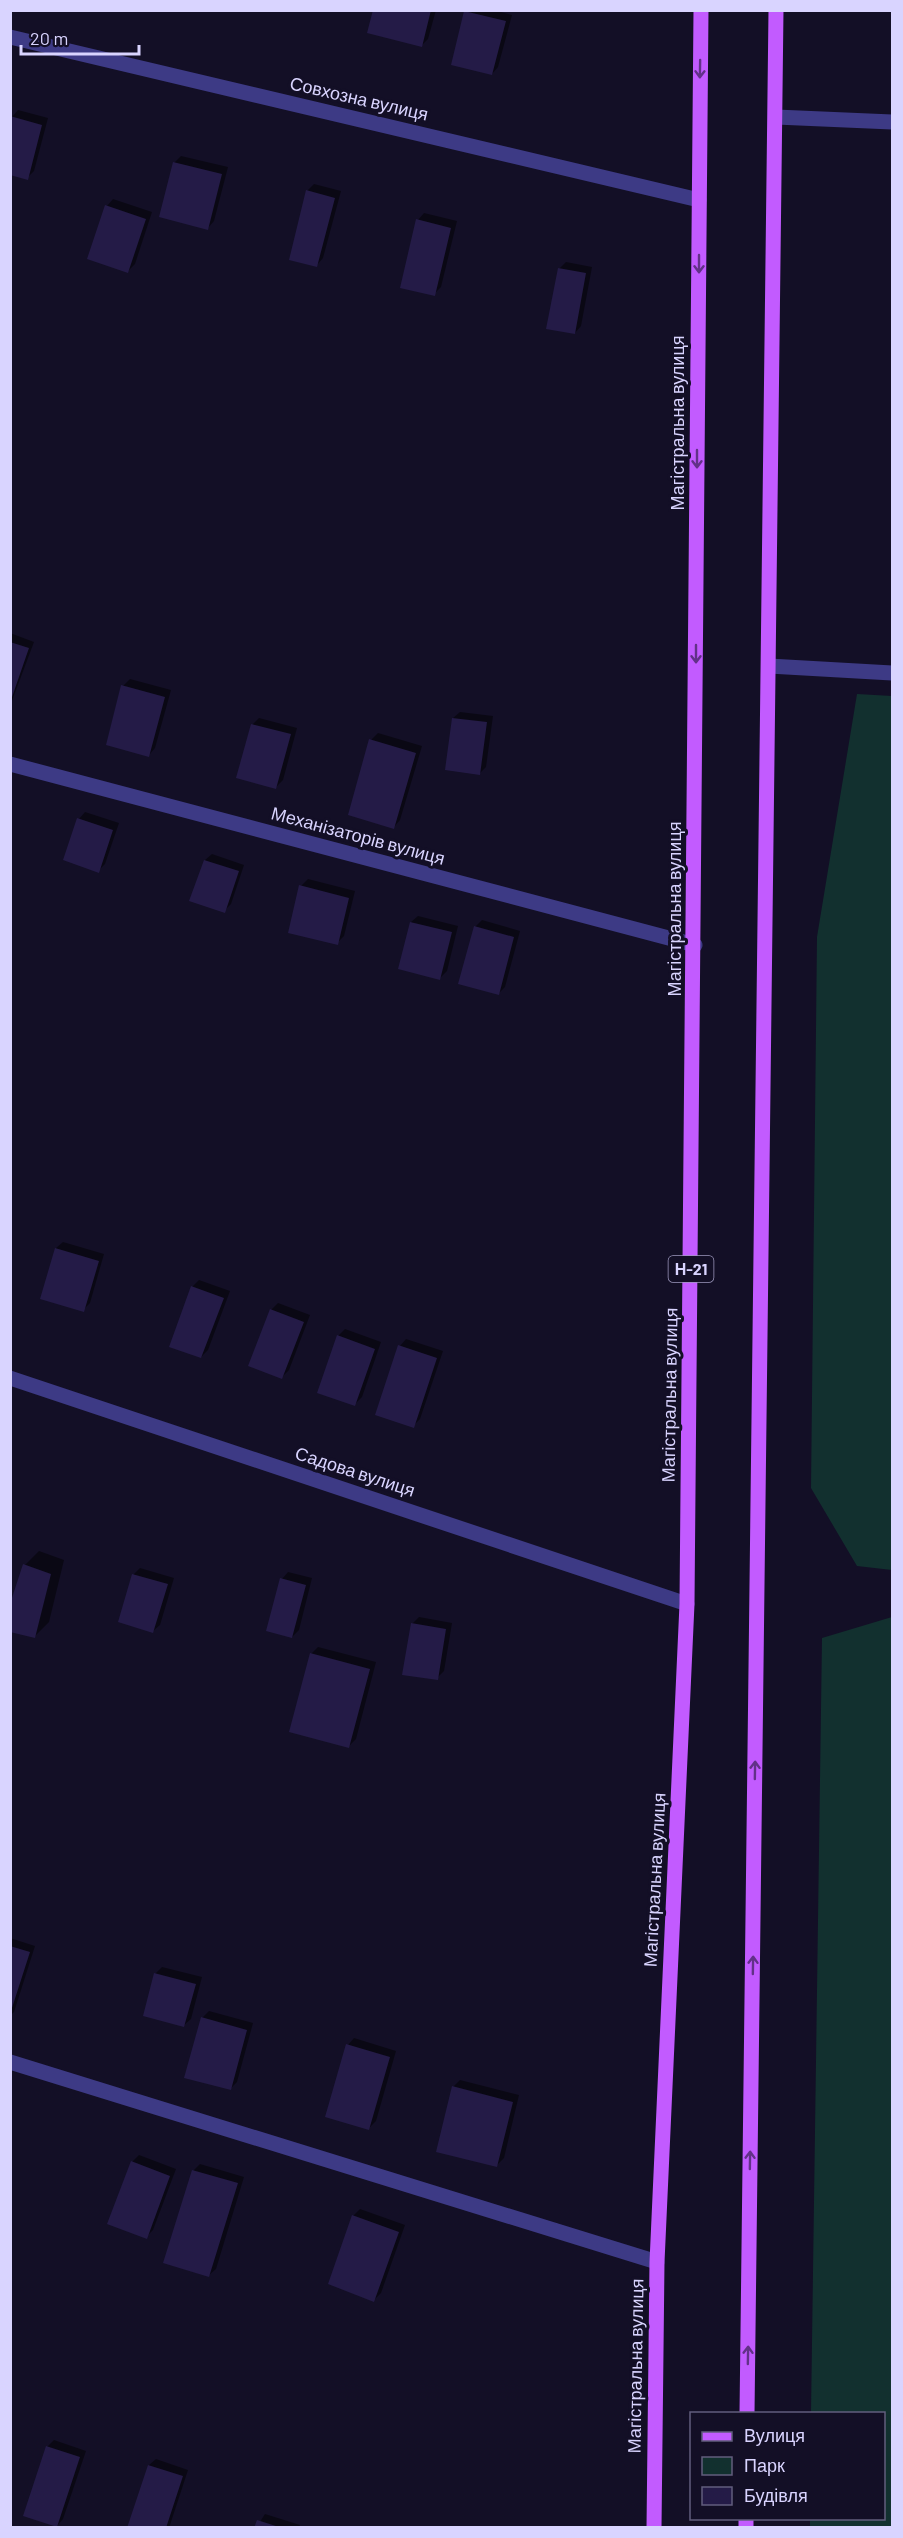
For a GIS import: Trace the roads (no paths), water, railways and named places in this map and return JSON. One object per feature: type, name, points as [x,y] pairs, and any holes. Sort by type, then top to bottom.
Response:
[{"type":"main road","name":"Магістральна вулиця","points":[[654,2528],[657,2262],[687,1604],[701,10]]},
{"type":"main road","points":[[747,2412],[776,10]]},
{"type":"street","name":"Совхозна вулиця","points":[[10,37],[699,200]]},
{"type":"street","points":[[776,117],[892,122]]},
{"type":"street","points":[[768,666],[892,674]]},
{"type":"street","name":"Механізаторів вулиця","points":[[10,764],[694,945]]},
{"type":"street","name":"Садова вулиця","points":[[10,1378],[687,1604]]},
{"type":"street","points":[[10,2062],[657,2262]]}]
